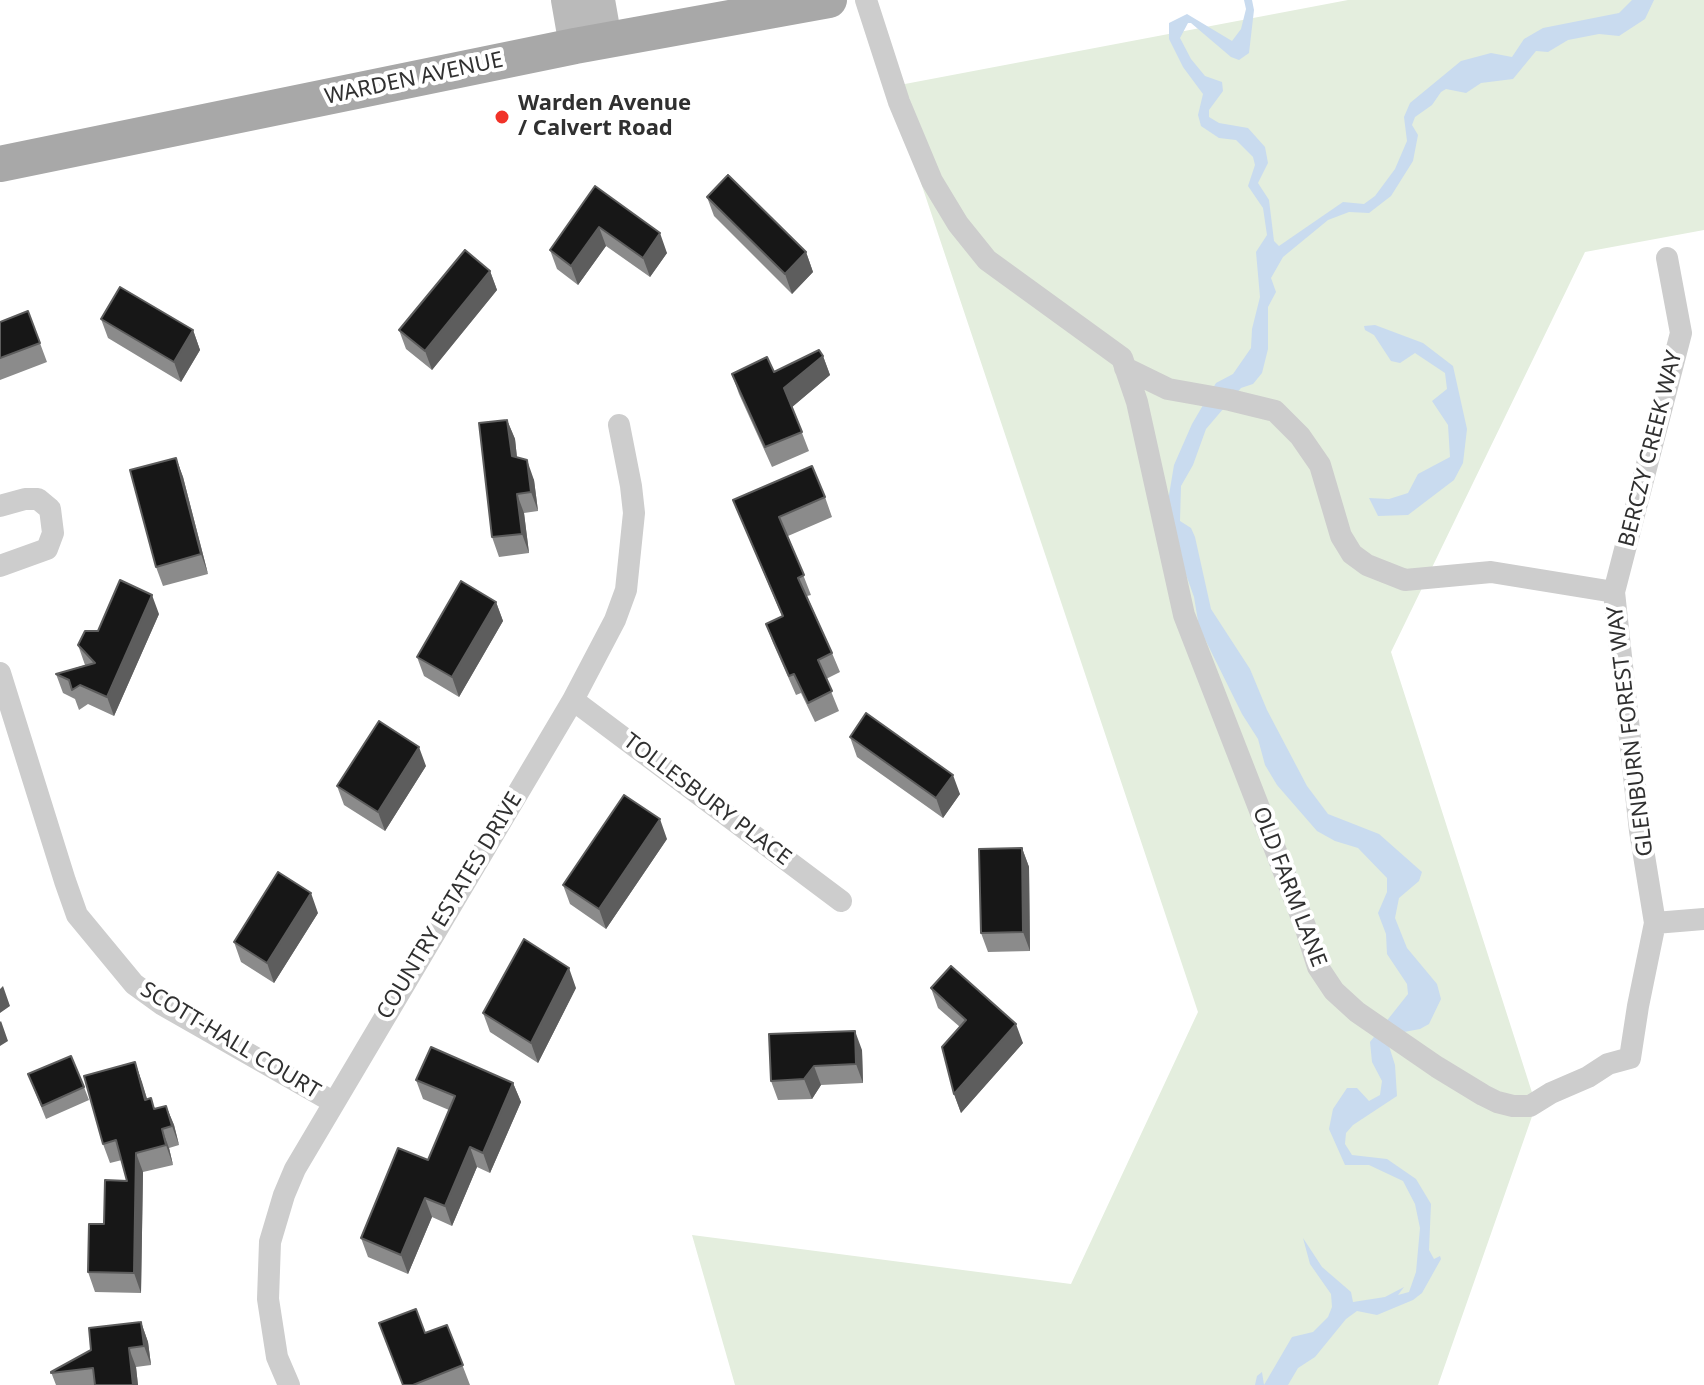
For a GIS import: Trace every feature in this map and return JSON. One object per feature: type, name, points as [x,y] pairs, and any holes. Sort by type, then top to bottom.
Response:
[{"type":"main road","name":"WARDEN AVENUE","points":[[0,164],[591,43],[829,0]]},
{"type":"street","points":[[567,0],[591,43]]},
{"type":"street","points":[[591,43],[599,0]]},
{"type":"street","name":"GLENBURN FOREST WAY","points":[[866,0],[899,102],[932,181],[958,224],[987,260],[1122,358],[1125,368],[1168,389],[1275,411],[1300,436],[1320,465],[1341,536],[1352,554],[1367,565],[1405,580],[1491,572],[1614,592],[1640,831],[1655,923]]},
{"type":"street","name":"BERCZY CREEK WAY","points":[[1614,592],[1681,333],[1667,258]]},
{"type":"street","name":"OLD FARM LANE","points":[[1125,368],[1137,402],[1184,615],[1305,926],[1318,967],[1334,991],[1357,1012],[1472,1088],[1497,1102],[1530,1106],[1608,1064],[1630,1058],[1655,923]]},
{"type":"street","name":"COUNTRY ESTATES DRIVE","points":[[289,1385],[277,1357],[268,1299],[270,1242],[295,1169],[573,700],[615,620],[626,590],[634,513],[619,425]]},
{"type":"street","points":[[0,506],[38,499],[50,509],[53,533],[47,549],[0,566]]},
{"type":"street","name":"SCOTT-HALL COURT","points":[[0,673],[77,915],[134,984],[163,1005],[333,1102]]},
{"type":"street","name":"TOLLESBURY PLACE","points":[[573,700],[841,901]]},
{"type":"street","points":[[1655,923],[1704,919]]},
{"type":"green space","points":[[1348,0],[1704,0],[1704,230],[1585,252],[1391,652],[1536,1105],[1438,1385],[735,1385],[692,1235],[1071,1284],[1198,1012],[889,87]]},
{"type":"water","points":[[1244,0],[1252,0],[1254,10],[1249,53],[1239,60],[1231,57],[1191,23],[1188,23],[1180,38],[1205,76],[1222,82],[1223,91],[1209,110],[1209,117],[1219,123],[1248,128],[1265,147],[1268,163],[1258,183],[1269,200],[1274,241],[1279,246],[1343,202],[1364,204],[1375,196],[1395,169],[1407,141],[1404,117],[1410,103],[1461,61],[1491,53],[1512,57],[1524,39],[1543,28],[1619,13],[1632,0],[1654,0],[1645,19],[1619,36],[1599,34],[1568,40],[1548,52],[1536,51],[1513,79],[1481,83],[1466,93],[1446,89],[1432,105],[1415,117],[1412,125],[1418,135],[1413,161],[1391,196],[1369,213],[1349,212],[1328,220],[1283,257],[1271,278],[1276,292],[1268,307],[1268,349],[1262,373],[1253,384],[1241,388],[1206,429],[1193,465],[1181,486],[1180,521],[1191,528],[1195,537],[1211,609],[1250,669],[1267,710],[1307,786],[1328,814],[1379,834],[1422,872],[1419,881],[1399,898],[1395,918],[1407,948],[1437,984],[1441,999],[1429,1024],[1404,1032],[1389,1046],[1395,1065],[1397,1096],[1353,1125],[1346,1133],[1345,1144],[1352,1155],[1387,1159],[1416,1179],[1431,1204],[1429,1250],[1434,1259],[1440,1256],[1441,1259],[1422,1293],[1377,1315],[1357,1311],[1346,1319],[1315,1357],[1298,1368],[1288,1385],[1264,1385],[1292,1337],[1313,1332],[1328,1317],[1332,1307],[1331,1294],[1310,1264],[1303,1238],[1322,1267],[1351,1292],[1353,1302],[1385,1297],[1404,1287],[1398,1295],[1409,1292],[1416,1272],[1420,1228],[1415,1204],[1403,1181],[1369,1165],[1345,1165],[1329,1129],[1333,1109],[1347,1088],[1357,1088],[1369,1101],[1380,1095],[1382,1081],[1372,1062],[1370,1042],[1408,994],[1407,984],[1387,954],[1386,934],[1378,913],[1387,892],[1387,878],[1358,848],[1317,831],[1277,785],[1265,765],[1258,739],[1242,714],[1199,627],[1194,597],[1174,541],[1168,501],[1174,465],[1192,424],[1216,383],[1233,374],[1251,348],[1260,297],[1256,252],[1267,235],[1263,208],[1248,186],[1255,165],[1253,157],[1236,140],[1219,138],[1201,126],[1198,115],[1203,94],[1183,67],[1169,39],[1169,23],[1187,14],[1232,41],[1241,29],[1246,9]]},
{"type":"water","points":[[1375,325],[1423,343],[1453,366],[1467,429],[1463,463],[1454,480],[1408,515],[1378,516],[1369,498],[1389,499],[1408,493],[1418,474],[1450,457],[1448,425],[1432,401],[1447,389],[1445,373],[1415,353],[1400,363],[1391,361],[1374,335],[1365,330],[1364,326]]},
{"type":"water","points":[[1262,1372],[1264,1385],[1255,1385],[1257,1376]]},
{"type":"building","points":[[728,175],[806,252],[785,274],[707,197]]},
{"type":"building","points":[[595,186],[660,233],[643,258],[599,227],[571,266],[550,250]]},
{"type":"building","points":[[465,250],[490,271],[425,351],[399,330]]},
{"type":"building","points":[[120,287],[193,330],[174,362],[101,319]]},
{"type":"building","points":[[28,311],[40,343],[0,358],[0,322]]},
{"type":"building","points":[[819,350],[823,356],[784,388],[802,432],[765,447],[732,374],[767,357],[774,372]]},
{"type":"building","points":[[507,420],[512,456],[527,460],[531,492],[517,494],[522,534],[492,537],[479,423]]},
{"type":"building","points":[[176,458],[201,554],[156,567],[130,470]]},
{"type":"building","points":[[812,466],[825,497],[779,517],[804,575],[798,578],[832,653],[818,660],[832,691],[808,703],[794,674],[789,676],[766,624],[783,616],[733,500]]},
{"type":"building","points":[[120,580],[152,595],[107,697],[80,685],[72,690],[69,680],[56,674],[95,663],[78,645],[85,631],[98,631]]},
{"type":"building","points":[[461,581],[496,602],[452,677],[417,657]]},
{"type":"building","points":[[866,713],[953,775],[936,798],[850,737]]},
{"type":"building","points":[[379,721],[419,747],[378,812],[337,786]]},
{"type":"building","points":[[624,795],[660,819],[599,909],[563,885]]},
{"type":"building","points":[[1022,848],[1023,932],[981,933],[979,849]]},
{"type":"building","points":[[278,872],[311,893],[267,963],[234,942]]},
{"type":"building","points":[[524,939],[569,968],[531,1043],[483,1013]]},
{"type":"building","points":[[951,966],[1016,1024],[954,1094],[942,1047],[966,1020],[931,988]]},
{"type":"building","points":[[855,1031],[856,1064],[814,1066],[804,1079],[771,1081],[769,1034]]},
{"type":"building","points":[[431,1047],[513,1083],[483,1153],[470,1147],[445,1206],[425,1198],[401,1255],[361,1238],[398,1148],[428,1160],[455,1096],[416,1080]]},
{"type":"building","points":[[71,1056],[84,1087],[42,1106],[28,1074]]},
{"type":"building","points":[[135,1062],[145,1100],[151,1098],[154,1109],[166,1106],[172,1126],[162,1129],[166,1145],[136,1153],[134,1273],[88,1272],[89,1224],[104,1224],[105,1180],[127,1181],[116,1140],[103,1144],[84,1076]]},
{"type":"building","points":[[416,1309],[425,1333],[447,1325],[463,1365],[413,1385],[403,1385],[379,1323]]},
{"type":"building","points":[[141,1322],[144,1346],[129,1348],[133,1385],[95,1385],[93,1368],[51,1373],[91,1350],[89,1328]]},
{"type":"place","name":"Warden Avenue / Calvert Road","points":[[502,117]]}]
